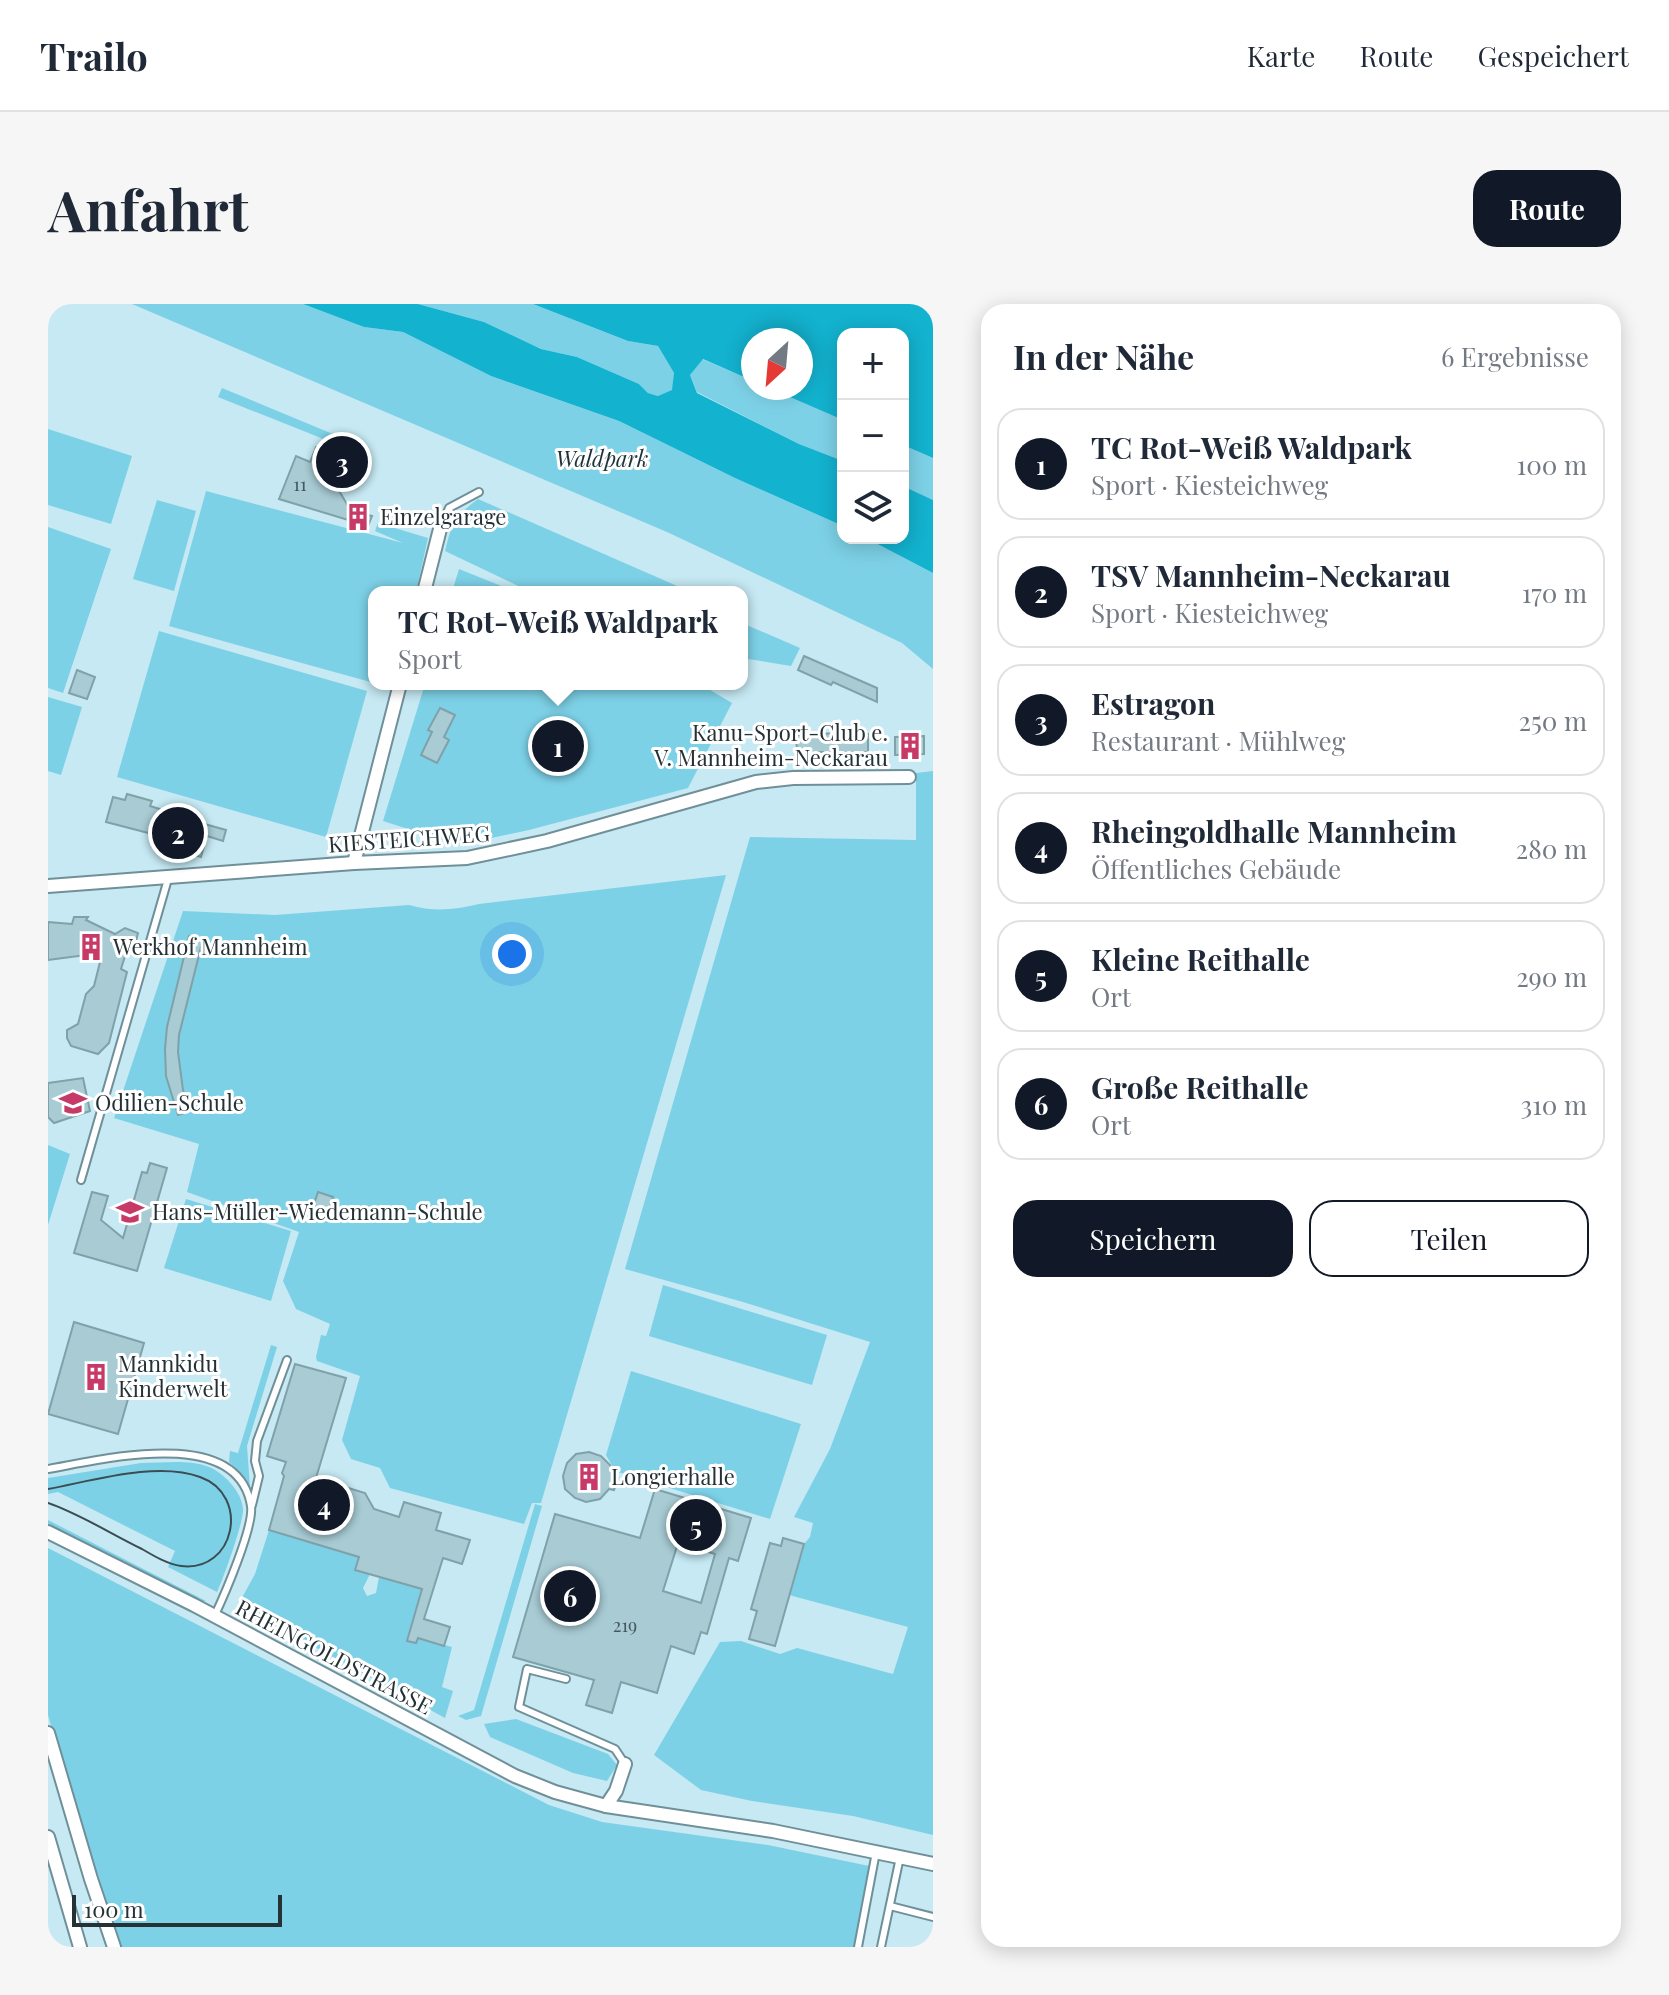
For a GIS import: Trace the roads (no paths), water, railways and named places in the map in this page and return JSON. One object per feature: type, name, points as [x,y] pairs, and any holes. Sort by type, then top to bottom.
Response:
[{"type":"street","points":[[426,586],[440,529]]},
{"type":"street","points":[[354,863],[398,690]]},
{"type":"street","name":"KIESTEICHWEG","points":[[48,886],[354,863],[467,858],[504,851],[756,782],[793,778],[909,777]]},
{"type":"street","name":"RHEINGOLDSTRASSE","points":[[48,1532],[214,1617],[455,1749],[515,1776],[554,1798],[604,1812],[876,1852],[933,1864]]},
{"type":"street","points":[[48,1733],[114,1947]]},
{"type":"street","points":[[604,1812],[616,1791],[625,1764]]},
{"type":"street","points":[[48,1837],[80,1947]]},
{"type":"lane","points":[[440,529],[449,508],[479,492]]},
{"type":"lane","points":[[81,1180],[168,879]]},
{"type":"lane","points":[[214,1617],[232,1579],[259,1476],[255,1461],[257,1441],[287,1360]]},
{"type":"lane","points":[[48,1469],[143,1453],[202,1457],[218,1461],[233,1474],[246,1490],[252,1508]]},
{"type":"lane","points":[[566,1679],[527,1669],[519,1707],[615,1749],[625,1764]]},
{"type":"lane","points":[[858,1947],[876,1852]]},
{"type":"lane","points":[[882,1947],[900,1857]]},
{"type":"lane","points":[[890,1906],[933,1917]]},
{"type":"tram line","points":[[48,1489],[124,1474],[183,1473],[200,1477],[216,1486],[226,1499],[231,1515],[230,1531],[224,1546],[214,1558],[199,1565],[181,1566],[48,1503]]},
{"type":"place","name":"Estragon","points":[[342,462]]},
{"type":"place","name":"Einzelgarage","points":[[358,517]]},
{"type":"place","name":"TC Rot-Weiß Waldpark","points":[[558,746]]},
{"type":"place","name":"Kanu-Sport-Club e. V. Mannheim-Neckarau","points":[[910,746]]},
{"type":"place","name":"TSV Mannheim-Neckarau","points":[[178,833]]},
{"type":"place","name":"Werkhof Mannheim","points":[[91,947]]},
{"type":"place","name":"Odilien-Schule","points":[[73,1103]]},
{"type":"place","name":"Hans-Müller-Wiedemann-Schule","points":[[130,1212]]},
{"type":"place","name":"Mannkidu Kinderwelt","points":[[96,1377]]},
{"type":"place","name":"Longierhalle","points":[[589,1477]]},
{"type":"place","name":"Rheingoldhalle Mannheim","points":[[324,1505]]},
{"type":"place","name":"Kleine Reithalle","points":[[696,1525]]},
{"type":"place","name":"Große Reithalle","points":[[570,1596]]},
{"type":"park label","name":"Waldpark","points":[[602,459]]}]
